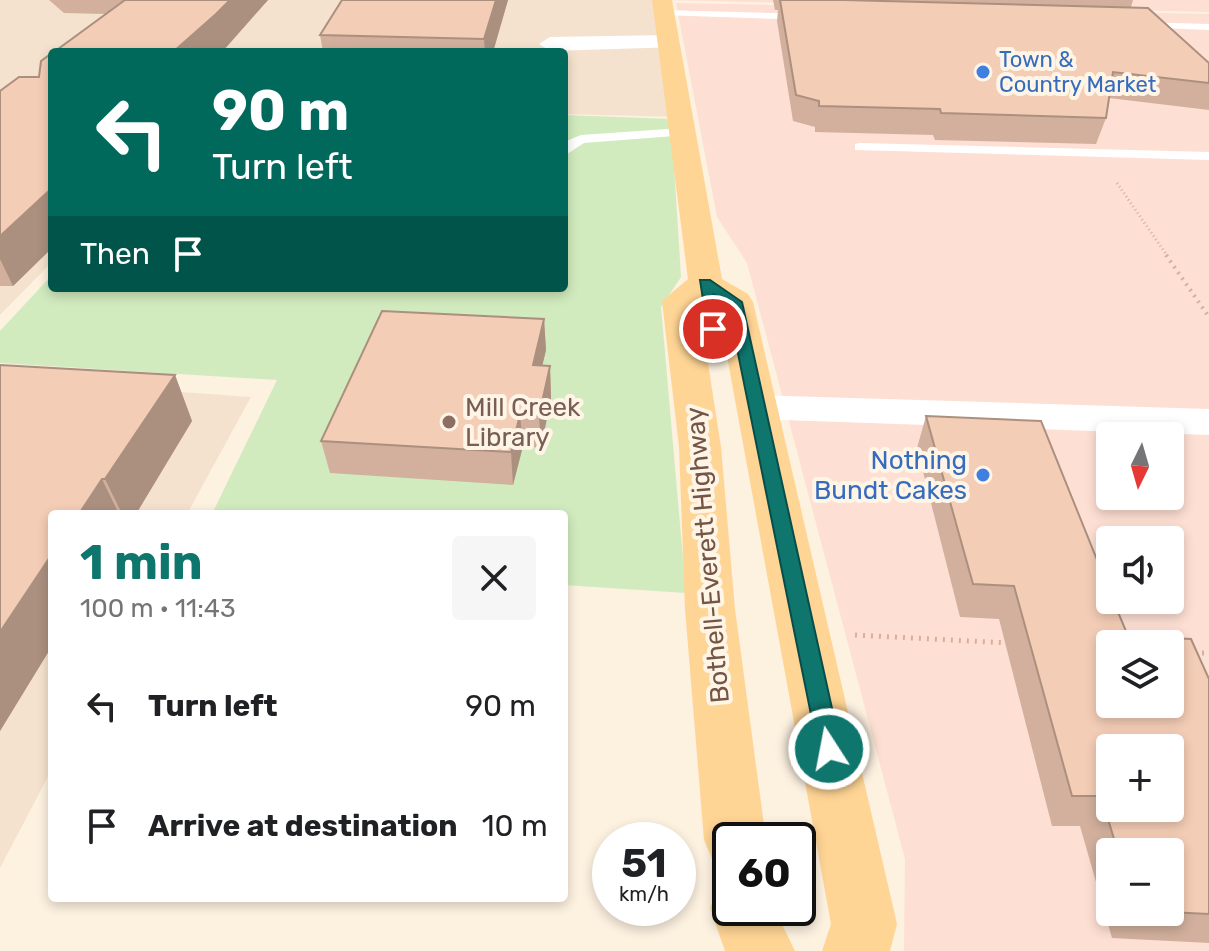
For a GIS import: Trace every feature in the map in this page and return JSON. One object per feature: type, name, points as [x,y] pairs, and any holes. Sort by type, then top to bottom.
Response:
[{"type":"main road","points":[[664,7],[705,283],[735,302],[864,924],[856,951]]},
{"type":"main road","name":"Bothell-Everett Highway","points":[[705,283],[680,301],[700,447],[710,609],[733,822]]},
{"type":"main road","points":[[747,926],[761,951]]},
{"type":"street","points":[[550,44],[670,42]]},
{"type":"street","points":[[756,407],[1209,422]]},
{"type":"lane","points":[[664,7],[822,17]]},
{"type":"lane","points":[[1120,25],[1209,27]]},
{"type":"lane","points":[[568,146],[609,136],[682,132]]},
{"type":"lane","points":[[860,147],[1209,156]]},
{"type":"path","points":[[1097,153],[1209,317]]},
{"type":"path","points":[[806,633],[1019,644]]},
{"type":"path","points":[[1184,652],[1209,653]]},
{"type":"shaded area","points":[[0,0],[662,0],[679,117],[568,114],[568,48],[48,48],[48,266],[0,315]]},
{"type":"shaded area","points":[[663,0],[1209,0],[1209,12]]},
{"type":"shaded area","points":[[676,3],[1209,14],[1209,951],[904,951],[905,859],[747,263],[717,217]]},
{"type":"shaded area","points":[[0,379],[251,397],[189,510],[48,510],[48,777],[0,868]]},
{"type":"green space","points":[[568,115],[671,119],[681,277],[661,307],[686,593],[568,585],[568,510],[214,510],[277,380],[0,363],[0,331],[48,279],[48,292],[568,292]]},
{"type":"building","points":[[125,0],[230,0],[178,48],[59,48]]},
{"type":"building","points":[[342,0],[496,0],[484,39],[320,35]]},
{"type":"building","name":"Town & Country Market","points":[[780,0],[1148,8],[1209,63],[1209,83],[1113,72],[1106,118],[819,106],[819,101],[796,95]]},
{"type":"building","points":[[48,56],[48,192],[0,236],[0,91],[19,77],[39,77],[41,61]]},
{"type":"building","name":"Mill Creek Library","points":[[382,311],[544,319],[533,365],[550,366],[539,416],[520,414],[511,452],[321,441]]},
{"type":"building","points":[[0,365],[175,375],[82,510],[48,510],[48,560],[0,632]]},
{"type":"building","points":[[926,416],[1041,421],[1096,557],[1096,614],[1119,614],[1126,630],[1096,630],[1096,718],[1184,718],[1184,639],[1191,639],[1209,679],[1209,914],[1184,913],[1184,838],[1114,838],[1109,822],[1184,822],[1184,734],[1096,734],[1096,796],[1072,796],[1014,586],[973,584]]},
{"type":"place","name":"Town & Country Market","points":[[983,72]]},
{"type":"place","name":"Mill Creek Library","points":[[449,422]]},
{"type":"place","name":"Nothing Bundt Cakes","points":[[983,475]]},
{"type":"route","points":[[713,329],[705,283],[735,302],[829,749]]}]
